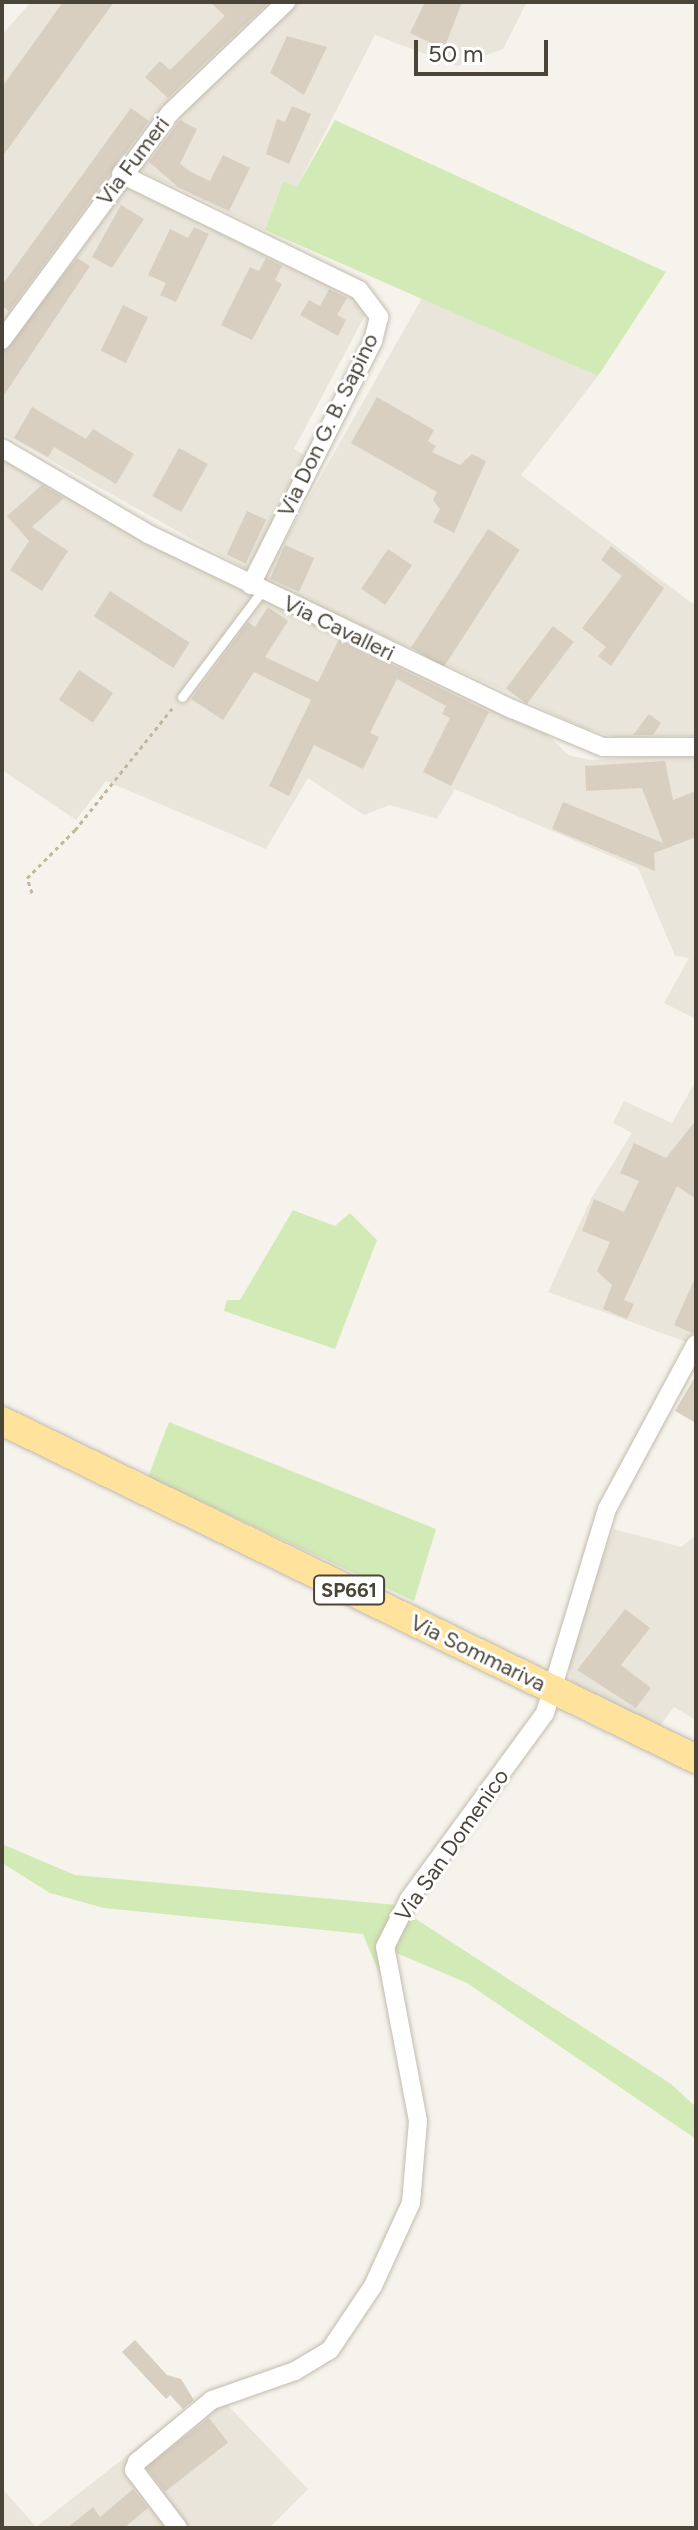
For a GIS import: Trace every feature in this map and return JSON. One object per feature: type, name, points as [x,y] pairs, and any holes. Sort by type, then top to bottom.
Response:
[{"type":"main road","name":"Via Sommariva","points":[[2,1421],[696,1759]]},
{"type":"street","name":"Via Fumeri","points":[[2,340],[121,174],[170,113],[286,2]]},
{"type":"street","name":"Via Don G. B. Sapino","points":[[121,174],[359,290],[379,317],[373,341],[256,588]]},
{"type":"street","name":"Via Cavalleri","points":[[2,448],[148,534],[256,588],[603,747],[696,747]]},
{"type":"street","points":[[549,1688],[607,1509],[696,1344]]},
{"type":"street","name":"Via San Domenico","points":[[178,2528],[134,2470],[137,2462],[212,2400],[295,2371],[330,2350],[373,2286],[411,2203],[418,2121],[385,1947],[409,1899],[545,1713],[549,1688]]},
{"type":"lane","points":[[182,697],[256,588]]},
{"type":"path","points":[[32,893],[27,878],[75,830],[182,697]]},
{"type":"shaded area","points":[[31,2],[278,2],[239,41],[2,334],[2,35]]},
{"type":"shaded area","points":[[289,2],[527,2],[503,49],[457,66],[375,35],[297,187],[283,181],[265,230],[133,167]]},
{"type":"shaded area","points":[[121,185],[370,306],[294,449],[306,456],[247,570],[2,433],[2,346]]},
{"type":"shaded area","points":[[422,298],[598,376],[521,475],[696,606],[696,736],[614,737],[580,726],[262,580]]},
{"type":"shaded area","points":[[2,456],[541,728],[568,755],[591,760],[696,753],[696,1019],[664,1003],[689,958],[675,956],[638,868],[455,789],[437,819],[390,805],[364,815],[308,778],[266,849],[106,781],[76,820],[2,770]]},
{"type":"shaded area","points":[[696,1080],[696,1336],[692,1344],[548,1292],[592,1197],[632,1133],[613,1123],[624,1101],[672,1123]]},
{"type":"shaded area","points":[[614,1529],[681,1547],[696,1535],[696,1720],[674,1707],[660,1726],[571,1682],[568,1651]]},
{"type":"shaded area","points":[[212,2389],[308,2489],[269,2528],[2,2528],[2,2488],[36,2527]]},
{"type":"green space","points":[[335,120],[666,272],[598,376],[265,230],[283,181],[297,187]]},
{"type":"green space","points":[[293,1210],[335,1226],[350,1213],[377,1240],[335,1349],[224,1311],[227,1300],[240,1300]]},
{"type":"green space","points":[[169,1422],[436,1529],[414,1601],[148,1477]]},
{"type":"green space","points":[[2,1844],[75,1875],[397,1905],[387,1993],[363,1934],[104,1908],[50,1893],[2,1863]]},
{"type":"green space","points":[[408,1914],[671,2084],[696,2107],[696,2139],[467,1983],[394,1952]]},
{"type":"building","points":[[63,2],[114,2],[2,157],[2,87]]},
{"type":"building","points":[[210,2],[269,2],[168,98],[145,77],[160,61],[170,70],[225,16]]},
{"type":"building","points":[[425,2],[462,2],[444,49],[410,33]]},
{"type":"building","points":[[287,36],[327,47],[304,95],[270,73]]},
{"type":"building","points":[[292,106],[311,114],[289,164],[266,154],[277,119],[285,122]]},
{"type":"building","points":[[131,108],[149,121],[9,311],[2,306],[2,285]]},
{"type":"building","points":[[180,120],[197,129],[180,164],[191,172],[210,181],[223,155],[250,168],[229,211],[178,187],[149,162]]},
{"type":"building","points":[[121,205],[144,219],[112,268],[92,257]]},
{"type":"building","points":[[194,227],[209,234],[176,302],[160,295],[166,283],[148,275],[170,229],[188,238]]},
{"type":"building","points":[[77,258],[90,266],[2,398],[2,352]]},
{"type":"building","points":[[266,258],[282,266],[275,280],[282,284],[252,340],[221,325],[250,267],[259,271]]},
{"type":"building","points":[[329,289],[347,298],[337,315],[346,320],[338,336],[300,315],[309,300],[320,306]]},
{"type":"building","points":[[123,305],[148,317],[126,363],[101,351]]},
{"type":"building","points":[[377,397],[434,430],[428,441],[436,446],[432,452],[460,465],[472,454],[486,461],[454,533],[433,522],[440,509],[433,500],[437,492],[351,443]]},
{"type":"building","points":[[32,407],[86,439],[93,429],[134,454],[116,484],[54,447],[48,457],[14,438]]},
{"type":"building","points":[[179,448],[208,464],[181,512],[152,496]]},
{"type":"building","points":[[42,485],[64,498],[32,527],[68,551],[42,591],[10,570],[29,541],[7,516]]},
{"type":"building","points":[[247,511],[266,520],[246,563],[227,555]]},
{"type":"building","points":[[488,529],[520,550],[443,668],[411,647]]},
{"type":"building","points":[[285,545],[314,558],[299,592],[270,579]]},
{"type":"building","points":[[611,546],[664,588],[611,666],[598,656],[606,647],[582,628],[622,576],[601,560]]},
{"type":"building","points":[[388,549],[412,565],[385,605],[361,589]]},
{"type":"building","points":[[110,591],[190,643],[173,668],[94,616]]},
{"type":"building","points":[[268,607],[288,621],[265,657],[318,682],[339,639],[489,712],[451,786],[423,772],[450,718],[442,714],[446,706],[397,679],[370,733],[379,737],[363,769],[314,745],[289,796],[269,786],[311,700],[254,672],[223,720],[191,699],[248,622],[255,627]]},
{"type":"building","points":[[553,626],[574,642],[527,704],[506,688]]},
{"type":"building","points":[[79,670],[113,693],[93,723],[59,700]]},
{"type":"building","points":[[649,714],[661,723],[653,735],[633,735]]},
{"type":"building","points":[[665,761],[673,800],[696,791],[696,837],[654,853],[655,871],[552,829],[563,802],[663,843],[642,788],[586,791],[585,766]]},
{"type":"building","points":[[696,1120],[696,1199],[677,1186],[624,1300],[634,1304],[627,1319],[603,1309],[612,1285],[597,1271],[610,1242],[582,1231],[594,1199],[624,1212],[639,1181],[620,1173],[634,1143],[666,1158]]},
{"type":"building","points":[[696,1276],[696,1332],[692,1333],[674,1325]]},
{"type":"building","points":[[696,1375],[696,1423],[675,1411]]},
{"type":"building","points":[[625,1609],[650,1628],[621,1665],[651,1688],[636,1708],[577,1670]]},
{"type":"building","points":[[135,2340],[167,2375],[181,2379],[194,2400],[183,2409],[170,2395],[166,2399],[122,2352]]},
{"type":"building","points":[[209,2418],[228,2442],[165,2492],[146,2467]]},
{"type":"building","points":[[133,2489],[148,2508],[124,2528],[67,2528],[93,2507],[100,2517]]}]
